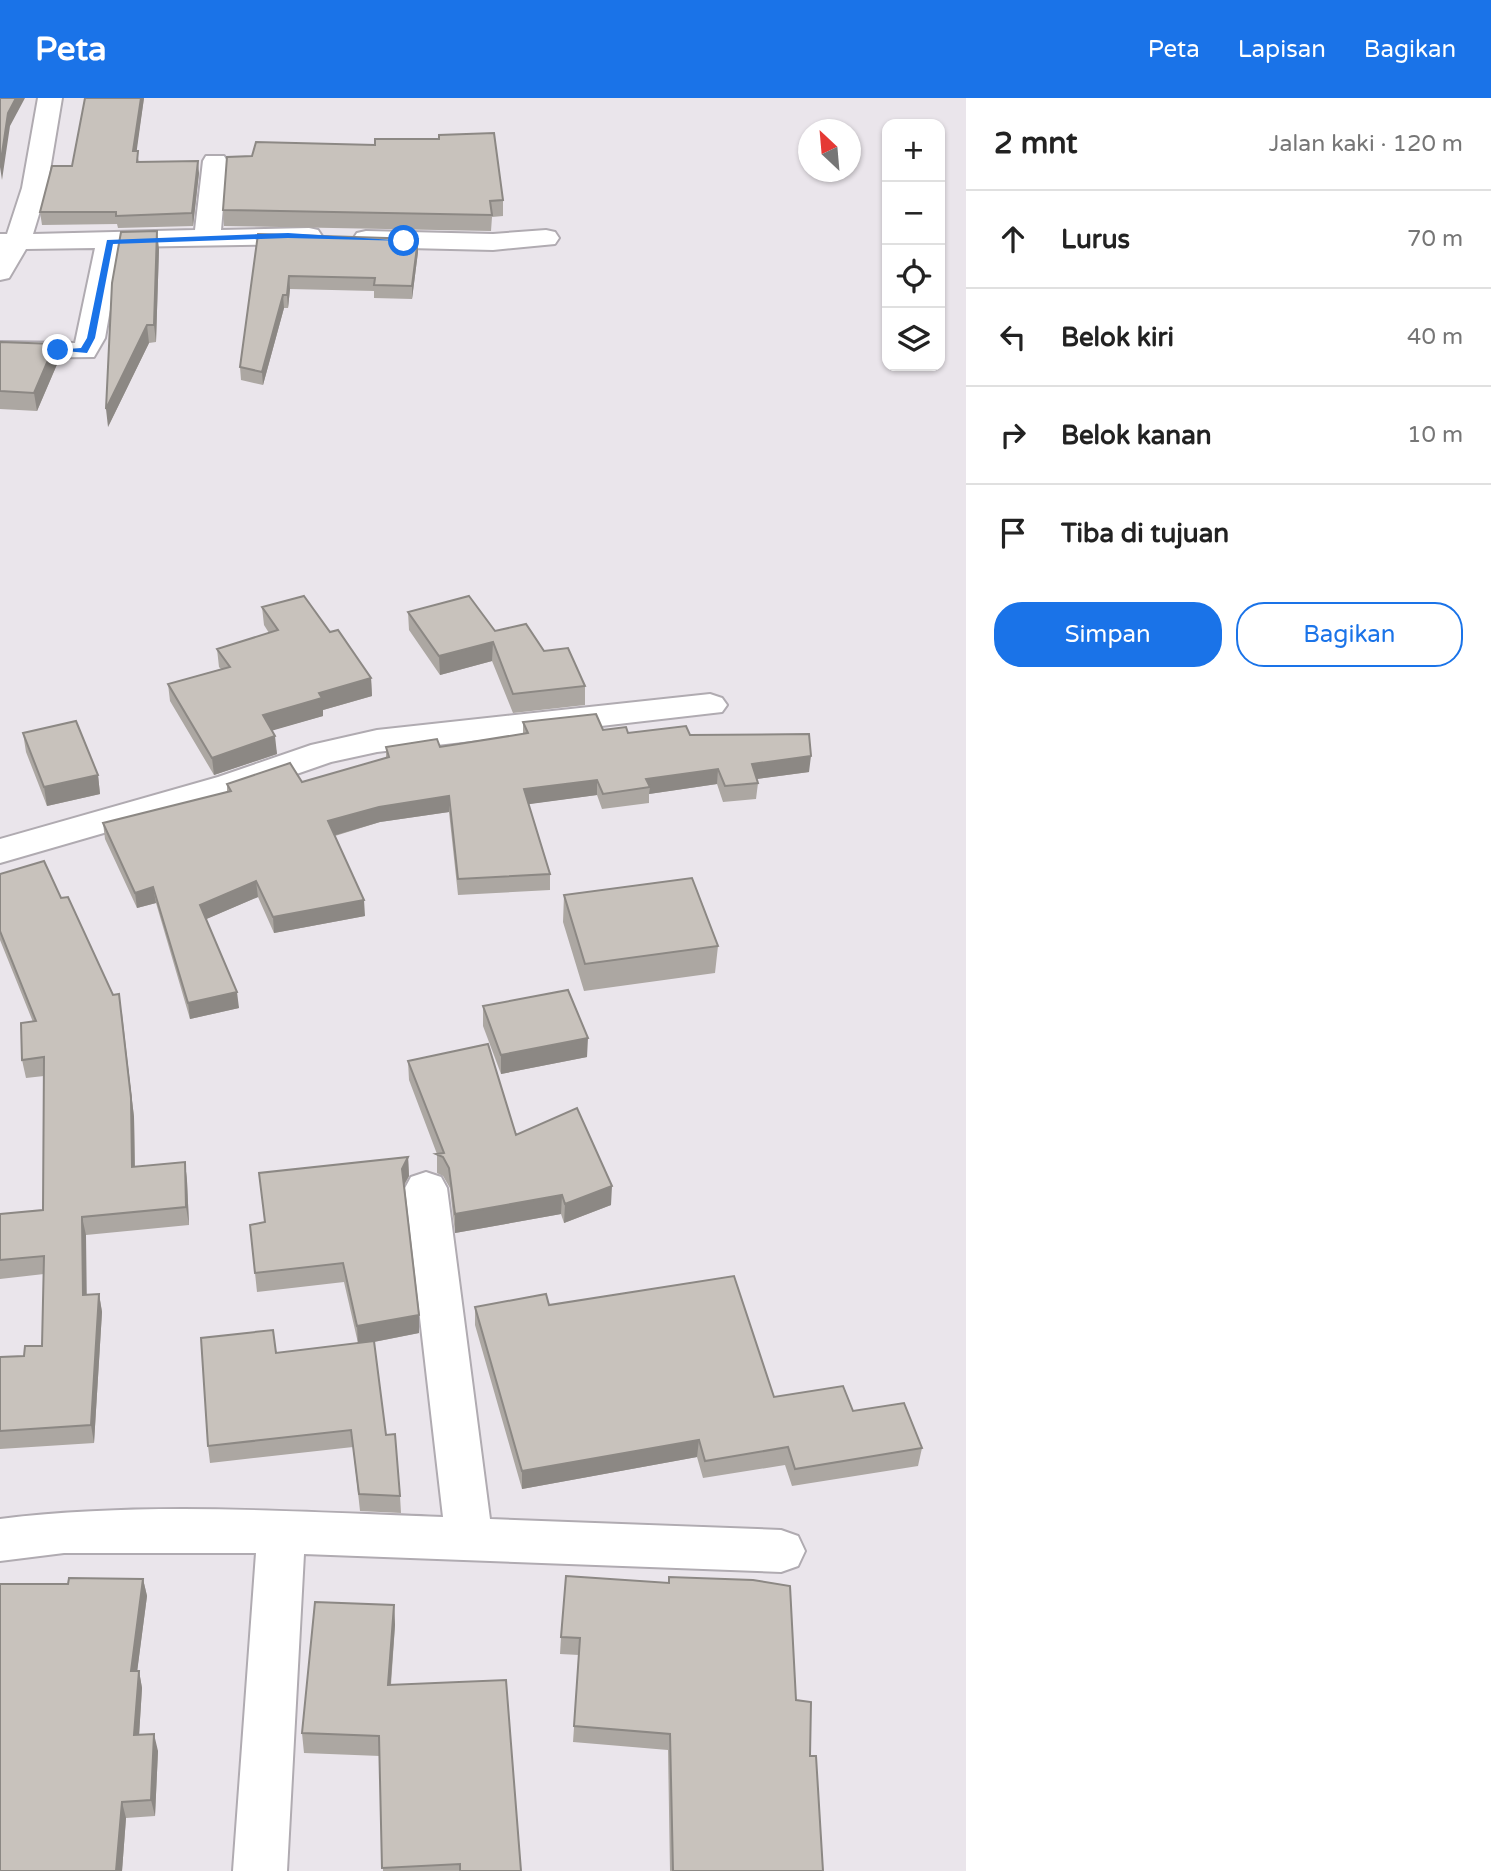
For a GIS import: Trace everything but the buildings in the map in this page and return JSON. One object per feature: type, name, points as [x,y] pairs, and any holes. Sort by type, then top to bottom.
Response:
[{"type":"street","points":[[0,272],[9,243],[30,211],[50,98]]},
{"type":"street","points":[[207,238],[215,161]]},
{"type":"street","points":[[9,243],[288,235],[493,242],[547,239]]},
{"type":"street","points":[[0,350],[84,351],[91,338],[110,242]]},
{"type":"street","points":[[0,851],[230,785],[323,753],[377,741],[710,705]]},
{"type":"street","points":[[426,1188],[468,1539]]},
{"type":"street","points":[[0,1540],[64,1532],[281,1532],[781,1551]]},
{"type":"street","points":[[260,1871],[281,1532]]},
{"type":"route","points":[[58,350],[84,351],[91,338],[110,242],[288,235],[404,241]]}]
